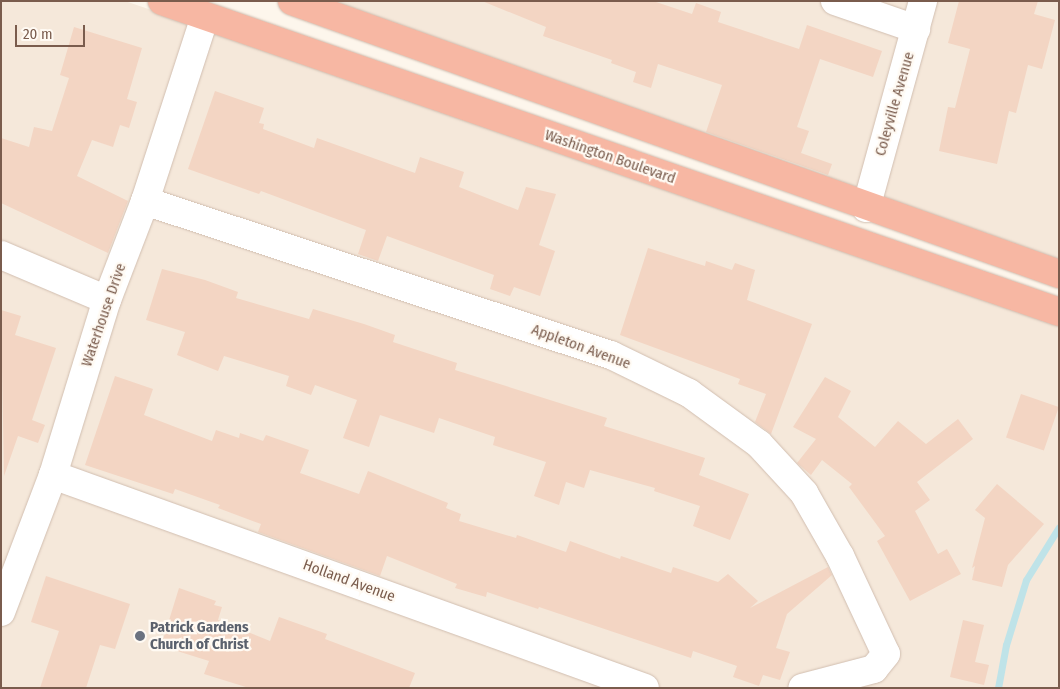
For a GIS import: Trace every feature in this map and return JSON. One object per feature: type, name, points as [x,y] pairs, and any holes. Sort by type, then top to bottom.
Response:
[{"type":"highway","name":"Washington Boulevard","points":[[162,1],[1059,312]]},
{"type":"highway","points":[[292,1],[866,208],[1059,274]]},
{"type":"street","points":[[835,1],[916,29]]},
{"type":"street","name":"Coleyville Avenue","points":[[866,208],[923,1]]},
{"type":"street","name":"Waterhouse Drive","points":[[1,612],[7,577],[53,474],[107,300],[146,201],[205,16]]},
{"type":"street","name":"Appleton Avenue","points":[[146,201],[611,355],[688,393],[759,444],[804,493],[886,654],[883,661],[874,669],[802,688]]},
{"type":"street","points":[[1,255],[107,300]]},
{"type":"street","name":"Holland Avenue","points":[[53,474],[645,688]]},
{"type":"shaded area","points":[[1,1],[125,1],[1059,322],[1059,688],[1,688]]},
{"type":"shaded area","points":[[305,1],[1059,1],[1059,268]]},
{"type":"building","points":[[482,1],[653,1],[692,14],[696,3],[721,12],[718,22],[799,49],[807,25],[882,51],[873,77],[820,59],[797,127],[809,131],[801,153],[832,164],[828,175],[706,132],[722,85],[658,64],[651,88],[633,82],[636,72],[611,63],[612,60],[543,36],[546,27]]},
{"type":"building","points":[[959,1],[1038,1],[1034,14],[1055,20],[1042,69],[1028,65],[1016,113],[1009,111],[997,164],[939,151],[948,107],[955,108],[970,49],[948,43]]},
{"type":"building","points":[[74,27],[142,48],[127,99],[137,102],[129,128],[120,125],[113,147],[92,140],[77,176],[128,201],[108,253],[1,203],[1,138],[29,147],[34,127],[52,131],[69,78],[60,75]]},
{"type":"building","points":[[215,91],[264,108],[259,123],[264,124],[263,129],[314,148],[317,138],[415,173],[420,157],[464,172],[459,187],[518,210],[526,187],[556,194],[539,245],[555,251],[540,296],[514,287],[510,296],[490,289],[494,275],[387,236],[378,261],[358,254],[366,230],[261,191],[259,194],[188,169]]},
{"type":"building","points":[[648,248],[705,266],[706,261],[732,270],[735,263],[755,270],[747,300],[812,324],[771,434],[755,422],[766,394],[738,384],[740,379],[620,335]]},
{"type":"building","points":[[162,269],[205,280],[238,292],[236,298],[309,319],[313,309],[364,324],[395,335],[393,342],[457,363],[455,370],[607,418],[604,426],[705,458],[699,475],[749,494],[730,540],[693,526],[700,506],[654,491],[655,488],[590,470],[584,488],[566,482],[559,505],[534,496],[546,462],[493,445],[495,437],[439,418],[434,433],[380,415],[369,447],[343,438],[357,400],[315,385],[311,395],[286,386],[289,376],[224,356],[218,371],[177,355],[185,332],[146,320]]},
{"type":"building","points":[[1,310],[21,316],[15,335],[56,348],[32,420],[45,425],[38,443],[18,436],[4,476]]},
{"type":"building","points":[[115,376],[153,389],[144,415],[212,441],[216,430],[239,438],[240,433],[263,441],[266,435],[309,450],[300,473],[359,494],[368,471],[448,503],[446,508],[461,514],[459,521],[516,538],[517,535],[566,552],[570,541],[620,559],[621,556],[671,573],[673,567],[718,582],[728,574],[758,601],[750,608],[828,567],[832,575],[787,614],[776,648],[790,652],[780,680],[763,675],[759,686],[733,677],[737,666],[693,651],[691,658],[539,607],[538,609],[487,592],[486,597],[455,588],[457,584],[387,556],[380,576],[258,532],[261,524],[218,508],[220,505],[175,489],[173,494],[85,465]]},
{"type":"building","points":[[825,377],[851,391],[838,417],[875,447],[898,421],[926,444],[958,419],[973,439],[917,482],[930,500],[915,511],[938,554],[947,549],[961,574],[910,601],[877,541],[885,536],[849,487],[852,484],[822,460],[811,475],[797,463],[816,439],[793,427]]},
{"type":"building","points":[[1021,394],[1059,407],[1044,451],[1006,437]]},
{"type":"building","points":[[997,484],[1044,524],[1008,565],[1002,587],[972,580],[975,566],[972,568],[985,518],[975,510]]},
{"type":"building","points":[[46,576],[130,604],[115,649],[100,645],[86,688],[40,688],[59,631],[31,622]]},
{"type":"building","points":[[179,588],[216,601],[214,605],[222,607],[218,620],[270,641],[279,617],[327,634],[325,639],[415,673],[409,688],[249,688],[204,674],[209,661],[161,646]]},
{"type":"building","points":[[963,620],[984,625],[975,662],[989,665],[984,685],[950,677]]},
{"type":"waterway","points":[[998,688],[1006,645],[1026,580],[1059,527]]},
{"type":"place","name":"Patrick Gardens Church of Christ","points":[[140,636]]}]
